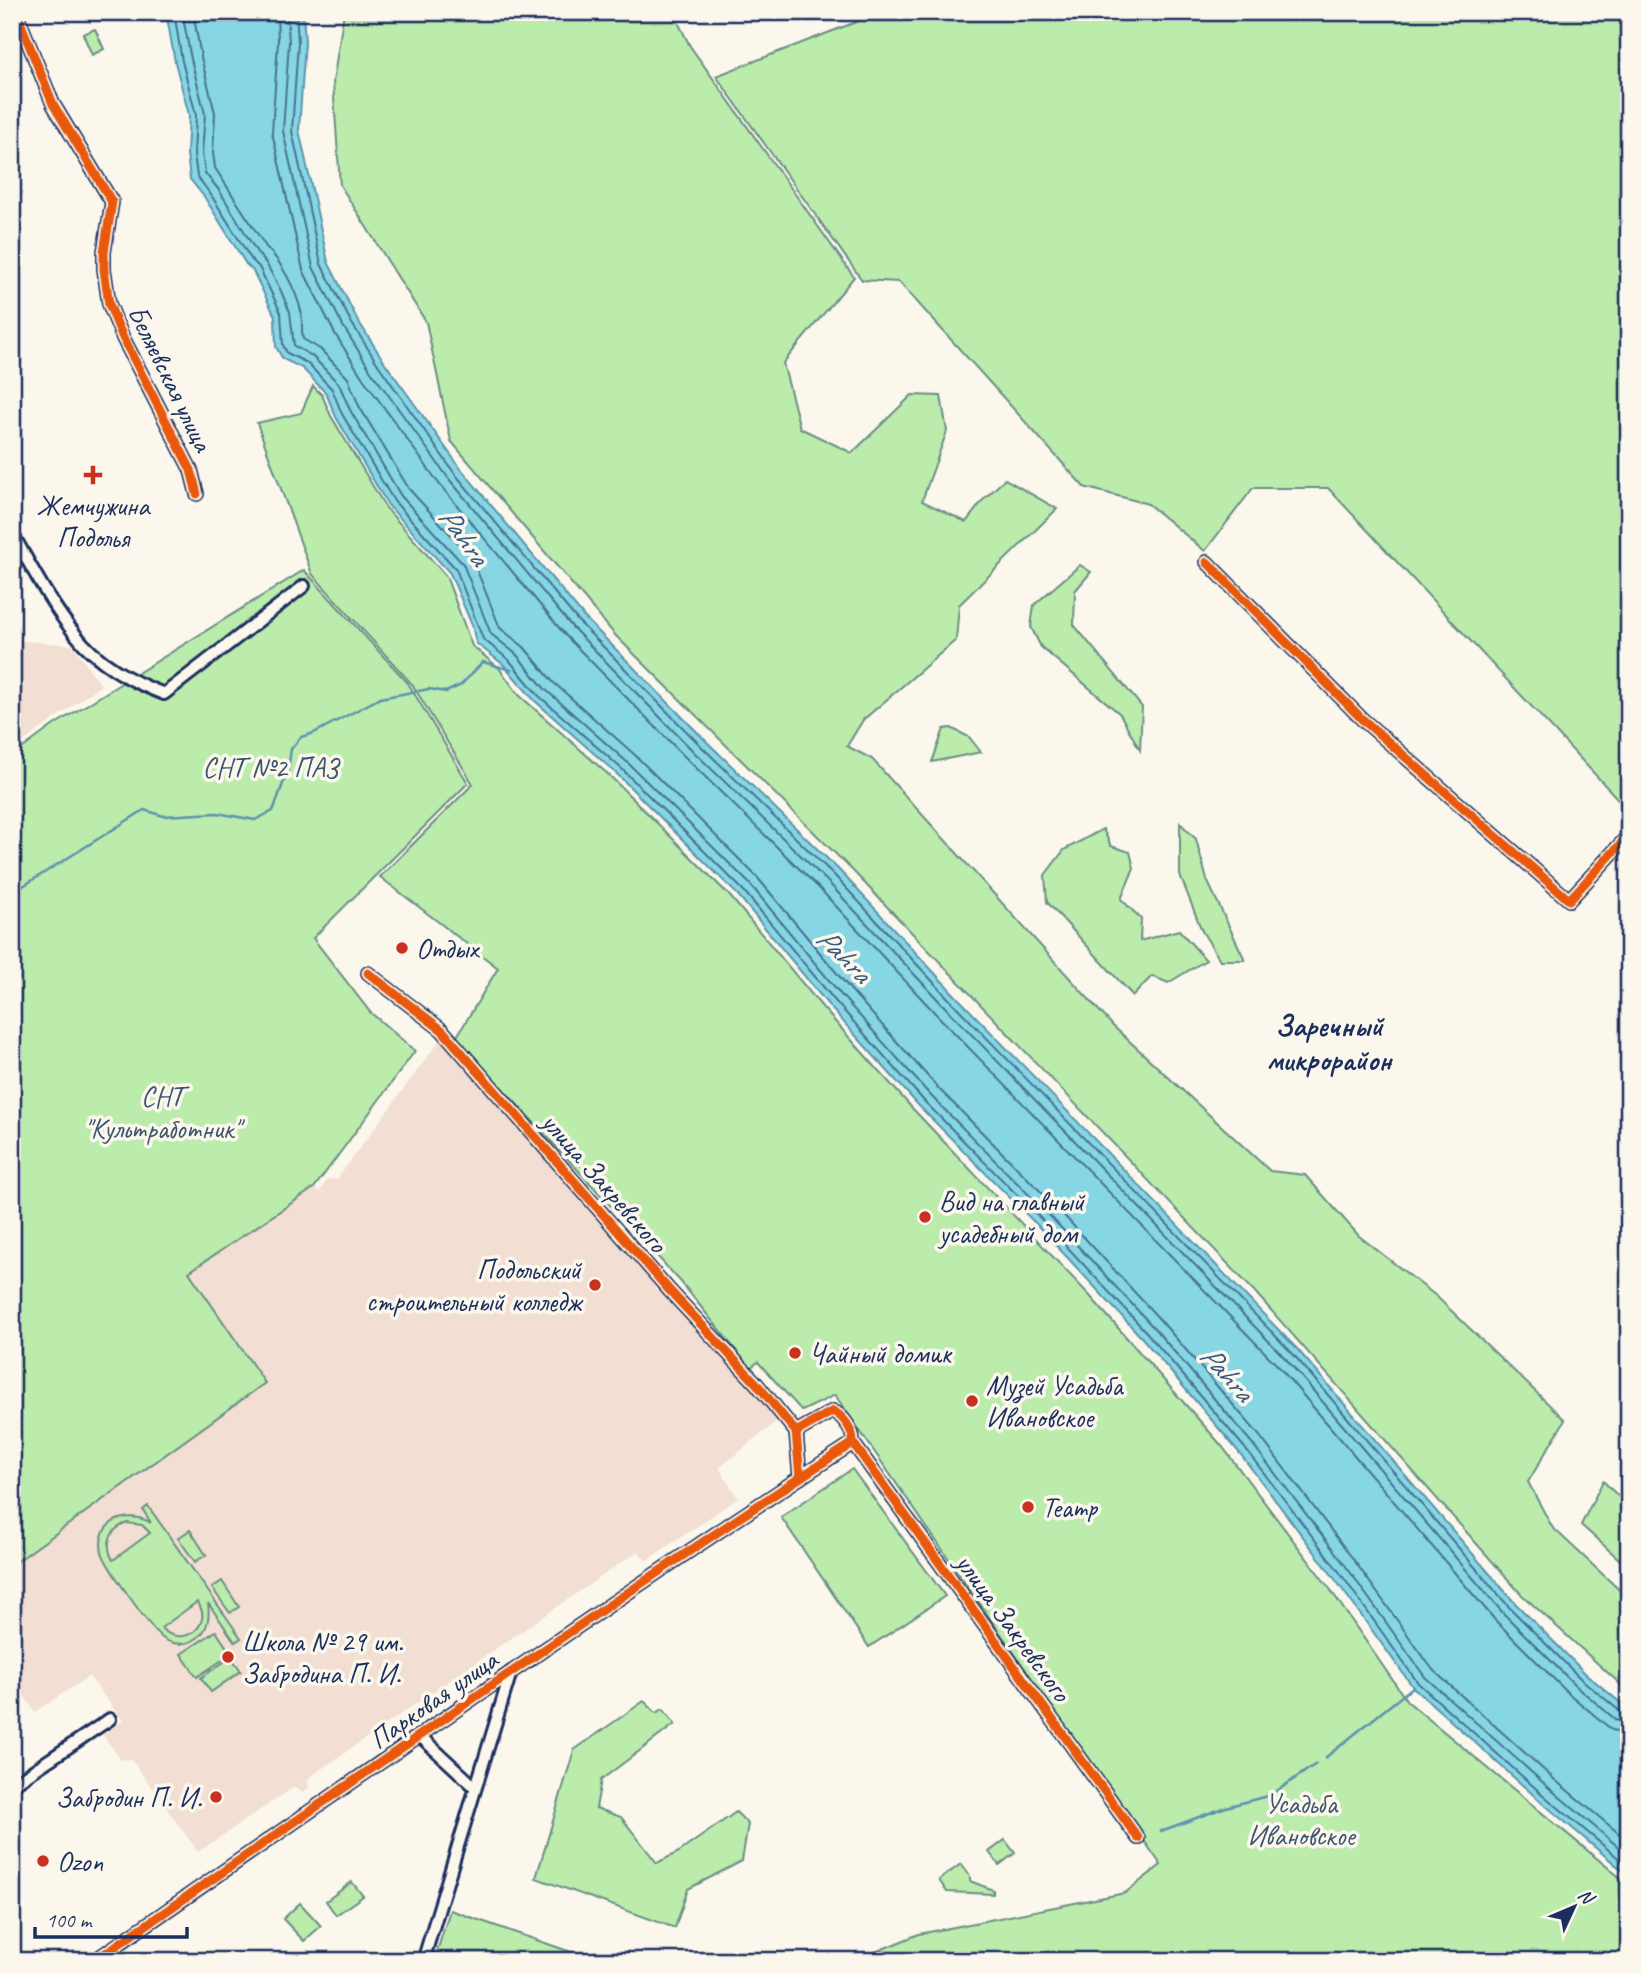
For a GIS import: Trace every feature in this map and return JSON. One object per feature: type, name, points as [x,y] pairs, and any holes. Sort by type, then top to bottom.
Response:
[{"type":"street","name":"Беляевская улица","points":[[16,12],[52,104],[112,202],[104,252],[109,304],[123,338],[191,470],[197,494]]},
{"type":"street","points":[[12,533],[75,636],[103,660],[140,685],[164,694],[304,586]]},
{"type":"street","points":[[1207,562],[1362,719],[1569,900],[1629,835]]},
{"type":"street","name":"улица Закревского","points":[[368,973],[442,1030],[670,1291],[756,1383],[796,1432]]},
{"type":"street","points":[[800,1478],[796,1432],[833,1411],[840,1415],[854,1436],[853,1443]]},
{"type":"street","name":"улица Закревского","points":[[853,1443],[1138,1838]]},
{"type":"street","name":"Парковая улица","points":[[94,1961],[512,1672],[853,1443]]},
{"type":"street","points":[[423,1961],[512,1672]]},
{"type":"street","points":[[12,1786],[110,1719]]},
{"type":"street","points":[[420,1736],[475,1787]]},
{"type":"shaded area","points":[[12,640],[72,645],[101,685],[12,750]]},
{"type":"shaded area","points":[[440,1040],[780,1419],[719,1468],[738,1498],[646,1561],[638,1551],[311,1776],[307,1781],[309,1788],[303,1793],[296,1788],[291,1789],[198,1852],[131,1759],[121,1760],[103,1735],[123,1721],[89,1676],[35,1712],[12,1678],[12,1565],[264,1383],[188,1272],[314,1188],[320,1192],[327,1180],[337,1179]]},
{"type":"green space","points":[[344,12],[673,12],[690,46],[854,277],[783,363],[800,428],[852,453],[912,395],[941,396],[947,431],[922,501],[966,522],[984,499],[1005,479],[1057,509],[959,605],[956,640],[863,720],[847,746],[872,759],[1113,1026],[1270,1171],[1305,1175],[1359,1236],[1436,1296],[1565,1420],[1528,1482],[1552,1527],[1629,1599],[1629,1692],[1521,1594],[1254,1291],[853,871],[616,636],[451,441],[426,322],[340,185],[333,82]]},
{"type":"green space","points":[[868,12],[1629,12],[1629,811],[1328,488],[1253,488],[1205,551],[1148,504],[1084,487],[899,282],[862,280],[716,76],[869,17]]},
{"type":"green space","points":[[95,29],[104,49],[92,55],[83,34]]},
{"type":"green space","name":"Усадьба Ивановское","points":[[313,386],[322,395],[331,416],[386,508],[446,576],[472,646],[499,668],[519,695],[611,777],[729,895],[823,1008],[912,1108],[1090,1296],[1221,1445],[1330,1589],[1407,1701],[1629,1885],[1629,1961],[853,1961],[919,1934],[1125,1893],[1161,1865],[835,1395],[802,1411],[758,1362],[750,1368],[681,1282],[456,1038],[498,968],[380,877],[473,784],[412,684],[312,574],[257,423],[301,413]]},
{"type":"green space","points":[[1080,565],[1091,572],[1075,591],[1074,625],[1142,707],[1140,750],[1120,714],[1041,647],[1031,627],[1034,605]]},
{"type":"green space","points":[[304,570],[408,683],[468,783],[313,938],[370,1012],[415,1051],[314,1188],[189,1272],[265,1383],[12,1565],[12,756],[54,725]]},
{"type":"green space","points":[[951,728],[969,737],[981,752],[932,762],[944,729]]},
{"type":"green space","points":[[1180,823],[1196,839],[1207,880],[1245,960],[1220,960],[1202,931],[1180,875]]},
{"type":"green space","points":[[1103,829],[1111,846],[1130,852],[1134,868],[1121,899],[1141,919],[1140,941],[1179,930],[1206,960],[1168,983],[1152,976],[1133,996],[1047,902],[1045,875],[1064,850]]},
{"type":"green space","points":[[852,1469],[945,1596],[869,1647],[781,1517]]},
{"type":"green space","points":[[1603,1481],[1629,1507],[1629,1568],[1581,1525]]},
{"type":"green space","points":[[148,1506],[241,1638],[235,1642],[208,1603],[209,1614],[205,1628],[199,1637],[183,1643],[164,1639],[140,1612],[105,1559],[101,1541],[103,1532],[115,1521],[133,1517],[151,1523],[143,1510]],"holes":[[[127,1523],[142,1525],[150,1533],[113,1560],[109,1548],[110,1538],[116,1529]],[[197,1602],[202,1610],[202,1618],[194,1632],[178,1636],[161,1628]]]},
{"type":"green space","points":[[190,1530],[206,1555],[195,1562],[178,1538]]},
{"type":"green space","points":[[222,1581],[239,1607],[230,1613],[212,1588]]},
{"type":"green space","points":[[216,1631],[231,1654],[197,1677],[181,1654]]},
{"type":"green space","points":[[231,1657],[241,1671],[211,1692],[201,1678]]},
{"type":"green space","points":[[644,1701],[656,1713],[663,1709],[675,1724],[601,1780],[596,1808],[621,1817],[657,1863],[679,1852],[736,1812],[748,1824],[742,1861],[688,1889],[675,1928],[536,1878],[574,1750]]},
{"type":"green space","points":[[1005,1840],[1015,1853],[999,1865],[989,1852]]},
{"type":"green space","points":[[961,1864],[970,1876],[970,1881],[993,1890],[993,1894],[947,1892],[939,1880]]},
{"type":"green space","points":[[352,1882],[363,1896],[336,1915],[326,1901]]},
{"type":"green space","points":[[300,1903],[321,1926],[304,1941],[283,1919]]},
{"type":"green space","points":[[450,1910],[597,1961],[434,1961]]},
{"type":"water","name":"Pahra","points":[[166,12],[303,12],[305,42],[299,130],[328,262],[357,319],[385,363],[461,469],[584,617],[707,742],[839,870],[955,995],[1298,1350],[1514,1602],[1585,1673],[1629,1710],[1629,1876],[1413,1687],[1238,1451],[1143,1339],[1039,1227],[920,1107],[830,1007],[738,895],[617,774],[534,700],[504,665],[476,643],[472,625],[450,573],[388,505],[336,417],[326,393],[302,368],[283,359],[276,347],[275,316],[253,271],[190,179],[187,154],[189,115],[175,62]]},
{"type":"waterway","points":[[12,893],[144,810],[164,816],[217,813],[255,820],[273,811],[288,770],[291,749],[301,737],[314,733],[380,698],[429,689],[446,692],[461,685],[483,662],[511,670]]},
{"type":"waterway","points":[[1325,1758],[1413,1687]]},
{"type":"waterway","points":[[1161,1831],[1226,1807],[1271,1795],[1316,1764]]},
{"type":"cycle path","points":[[16,12],[53,104],[112,202],[104,252],[109,304],[123,338],[191,470],[197,494]]},
{"type":"cycle path","points":[[1207,562],[1362,719],[1569,900],[1629,835]]},
{"type":"cycle path","points":[[368,973],[442,1030],[670,1291],[756,1383],[796,1432]]},
{"type":"cycle path","points":[[94,1961],[566,1634],[853,1443],[848,1425],[833,1411],[796,1432],[800,1478]]},
{"type":"cycle path","points":[[853,1443],[1138,1838]]},
{"type":"place","name":"Жемчужина Подолья","points":[[93,475]]},
{"type":"place","name":"Отдых","points":[[402,948]]},
{"type":"place","name":"Вид на главный усадебный дом","points":[[925,1217]]},
{"type":"place","name":"Подольский строительный колледж","points":[[595,1285]]},
{"type":"place","name":"Чайный домик","points":[[795,1353]]},
{"type":"place","name":"Музей Усадьба Ивановское","points":[[972,1401]]},
{"type":"place","name":"Театр","points":[[1028,1507]]},
{"type":"place","name":"Школа № 29 им. Забродина П. И.","points":[[228,1657]]},
{"type":"place","name":"Забродин П. И.","points":[[216,1797]]},
{"type":"place","name":"Ozon","points":[[43,1861]]},
{"type":"district","name":"Заречный микрорайон","points":[[1329,1043]]},
{"type":"park label","name":"СНТ №2 ПАЗ","points":[[270,767]]},
{"type":"park label","name":"СНТ \"Культработник\"","points":[[162,1112]]}]
